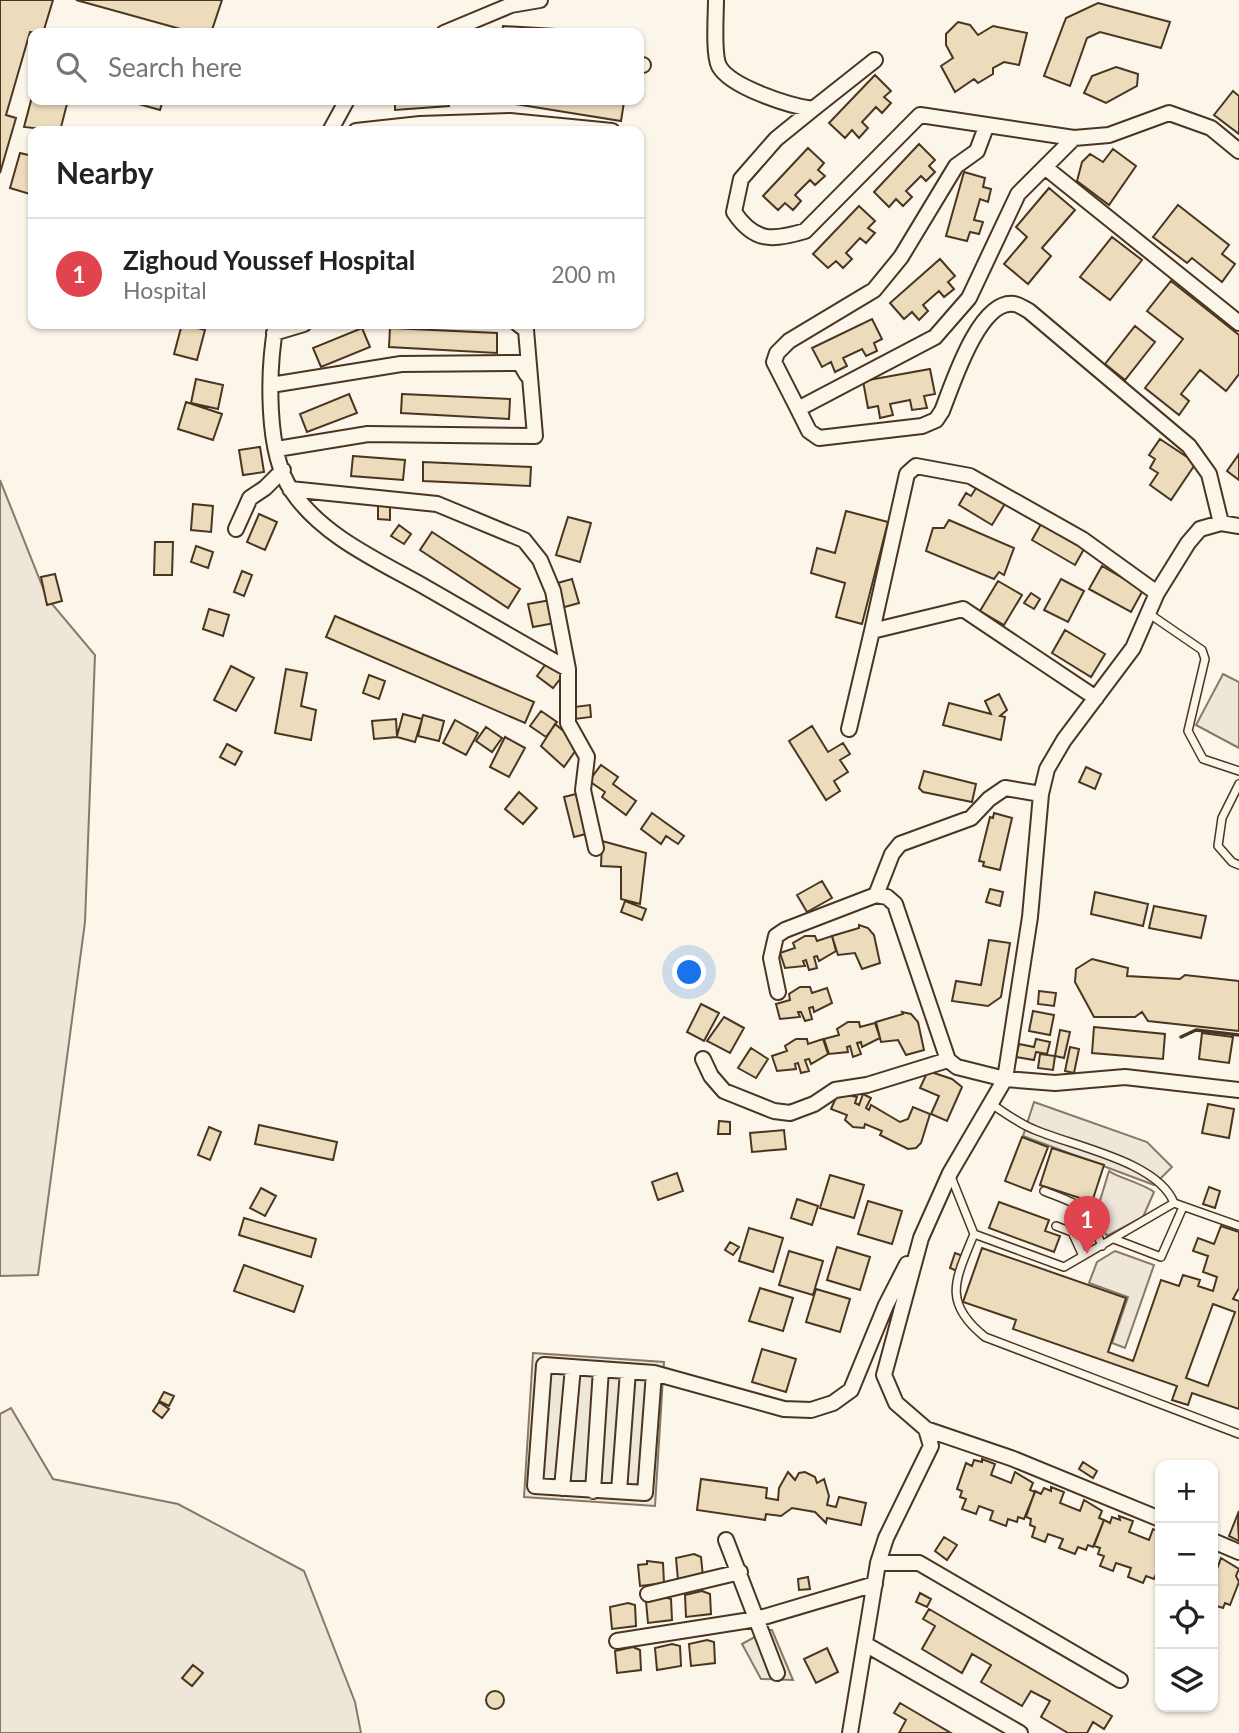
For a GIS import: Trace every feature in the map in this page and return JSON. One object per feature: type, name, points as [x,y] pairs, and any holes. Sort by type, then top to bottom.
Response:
[{"type":"street","points":[[456,28],[511,5],[540,0]]},
{"type":"street","points":[[716,0],[718,64],[728,76],[759,92],[813,109]]},
{"type":"street","points":[[875,60],[776,139],[741,179],[734,212],[746,230],[763,236],[786,237],[805,231],[920,115],[986,127],[1074,138],[1109,135],[1169,113],[1211,128],[1239,151]]},
{"type":"street","points":[[333,126],[344,105]]},
{"type":"street","points":[[402,126],[510,121],[561,126]]},
{"type":"street","points":[[986,127],[977,151],[956,166],[901,257],[874,290],[789,341],[777,353],[774,362],[809,431],[819,438],[922,426],[936,420],[978,328],[998,307],[1014,304],[1029,311],[1189,446],[1209,474],[1221,523]]},
{"type":"street","points":[[797,409],[935,337],[969,298],[1018,194],[1074,138]]},
{"type":"street","points":[[1046,168],[1239,323]]},
{"type":"street","points":[[275,329],[271,414],[283,470],[290,489],[304,506],[345,541],[568,669]]},
{"type":"street","points":[[277,449],[368,434],[535,436],[525,329]]},
{"type":"street","points":[[271,385],[401,364],[520,363],[528,377]]},
{"type":"street","points":[[849,729],[907,474],[916,466],[970,476],[1082,539],[1157,593]]},
{"type":"street","points":[[236,529],[250,498],[283,470]]},
{"type":"street","points":[[290,489],[436,504],[524,540],[540,560],[553,591],[568,669],[568,723],[585,748],[587,757],[583,790],[596,848]]},
{"type":"street","points":[[654,1373],[645,1493],[536,1486],[544,1365],[654,1373],[784,1409],[811,1410],[833,1403],[851,1390],[886,1305],[921,1238],[950,1173],[1005,1079],[1030,917],[1041,794],[1047,769],[1133,648],[1157,593],[1200,529],[1221,523],[1239,526]]},
{"type":"street","points":[[872,631],[963,609],[1096,698]]},
{"type":"street","points":[[876,895],[892,854],[900,844],[971,818],[989,799],[1005,789],[1041,794]]},
{"type":"street","points":[[778,992],[771,958],[776,936],[785,930],[876,895],[887,897],[895,904],[948,1060],[957,1067],[1005,1079],[1055,1083],[1125,1077],[1239,1090]]},
{"type":"street","points":[[703,1059],[711,1076],[724,1091],[764,1107],[790,1113],[814,1104],[835,1090],[867,1085],[948,1060]]},
{"type":"street","points":[[921,1238],[884,1375],[896,1403],[926,1429],[1011,1458],[1155,1517]]},
{"type":"street","points":[[562,1488],[573,1367]]},
{"type":"street","points":[[593,1490],[601,1369]]},
{"type":"street","points":[[619,1491],[628,1371]]},
{"type":"street","points":[[850,1733],[878,1563],[886,1538],[931,1446],[926,1429]]},
{"type":"street","points":[[726,1540],[777,1673]]},
{"type":"street","points":[[1218,1543],[1239,1552]]},
{"type":"street","points":[[878,1563],[919,1563],[1119,1680]]},
{"type":"street","points":[[648,1594],[740,1572]]},
{"type":"street","points":[[617,1642],[757,1619],[875,1584]]},
{"type":"street","points":[[865,1644],[1020,1733]]},
{"type":"lane","points":[[1148,613],[1202,650],[1205,659],[1188,731],[1203,759],[1239,771]]},
{"type":"lane","points":[[1239,784],[1222,818],[1218,846],[1232,862],[1239,865]]},
{"type":"lane","points":[[990,1104],[1031,1129],[1135,1166],[1170,1191],[1174,1203],[1239,1226]]},
{"type":"lane","points":[[950,1173],[974,1234],[955,1281],[954,1294],[963,1315],[985,1337],[1239,1434]]},
{"type":"lane","points":[[1044,1191],[1082,1206],[1088,1212],[1102,1246]]},
{"type":"lane","points":[[974,1234],[1064,1267],[1174,1203]]},
{"type":"lane","points":[[1114,1239],[1161,1257],[1183,1207]]},
{"type":"lane","points":[[1056,1226],[1072,1232],[1083,1256]]},
{"type":"shaded area","points":[[0,480],[47,598],[95,655],[85,922],[38,1275],[0,1276]]},
{"type":"shaded area","points":[[1223,674],[1239,682],[1239,748],[1196,725]]},
{"type":"shaded area","points":[[1034,1102],[1147,1142],[1172,1167],[1154,1185],[1023,1136]]},
{"type":"shaded area","points":[[1109,1171],[1154,1192],[1143,1217],[1107,1236],[1095,1217]]},
{"type":"shaded area","points":[[1115,1251],[1154,1265],[1125,1348],[1112,1343],[1128,1297],[1089,1283],[1097,1262]]},
{"type":"shaded area","points":[[533,1353],[664,1362],[655,1506],[524,1497]]},
{"type":"shaded area","points":[[11,1408],[53,1479],[178,1504],[304,1571],[355,1702],[361,1733],[0,1733],[0,1414]]},
{"type":"shaded area","points":[[760,1629],[772,1630],[793,1680],[761,1679],[742,1644],[753,1638]]},
{"type":"building","points":[[0,0],[53,0],[45,28],[28,28],[28,39],[6,115],[16,118],[0,173]]},
{"type":"building","points":[[76,0],[222,0],[213,28],[177,28]]},
{"type":"building","points":[[1098,3],[1170,22],[1161,48],[1100,32],[1087,38],[1070,86],[1044,76],[1066,18]]},
{"type":"building","points":[[958,22],[970,25],[978,35],[993,26],[1027,33],[1019,65],[1004,62],[993,68],[993,74],[978,83],[974,79],[955,92],[941,66],[953,58],[946,45],[946,34]]},
{"type":"building","points":[[503,26],[539,28],[503,28]]},
{"type":"building","points":[[1116,67],[1138,74],[1137,86],[1106,103],[1084,93],[1092,76]]},
{"type":"building","points":[[875,75],[891,91],[884,97],[891,103],[882,113],[876,107],[862,122],[868,128],[859,138],[852,130],[845,138],[829,123]]},
{"type":"building","points":[[1233,91],[1239,96],[1239,134],[1214,115]]},
{"type":"building","points":[[30,105],[67,105],[61,126],[24,127]]},
{"type":"building","points":[[142,105],[162,105],[160,110]]},
{"type":"building","points":[[395,105],[449,106],[395,110]]},
{"type":"building","points":[[521,105],[624,105],[621,121]]},
{"type":"building","points":[[919,144],[935,160],[929,166],[935,172],[926,181],[921,176],[906,191],[912,197],[903,206],[896,199],[889,207],[874,192]]},
{"type":"building","points":[[808,148],[824,163],[818,170],[825,176],[815,185],[810,180],[795,195],[801,201],[793,210],[785,203],[778,210],[763,196]]},
{"type":"building","points":[[1113,149],[1136,166],[1109,205],[1077,181],[1082,162],[1090,154],[1103,162]]},
{"type":"building","points":[[20,153],[28,155],[28,193],[10,188]]},
{"type":"building","points":[[964,172],[985,178],[983,187],[991,189],[988,202],[980,199],[974,220],[983,222],[979,234],[970,232],[967,241],[946,236]]},
{"type":"building","points":[[1049,188],[1075,210],[1042,248],[1051,256],[1028,284],[1004,264],[1027,237],[1016,227]]},
{"type":"building","points":[[1178,205],[1229,245],[1222,254],[1235,264],[1222,282],[1192,258],[1187,263],[1153,237]]},
{"type":"building","points":[[859,206],[875,221],[868,228],[875,233],[866,243],[860,238],[846,253],[852,259],[843,268],[836,261],[828,268],[813,254]]},
{"type":"building","points":[[1112,237],[1142,260],[1110,300],[1080,277]]},
{"type":"building","points":[[940,259],[955,276],[948,282],[954,289],[944,297],[939,291],[923,305],[928,311],[919,320],[912,312],[904,319],[890,303]]},
{"type":"building","points":[[1171,281],[1239,335],[1239,374],[1226,391],[1200,370],[1181,394],[1189,401],[1179,415],[1145,388],[1183,339],[1147,311]]},
{"type":"building","points":[[872,319],[882,339],[874,343],[877,351],[866,356],[862,349],[843,358],[847,366],[835,372],[831,362],[822,367],[812,348]]},
{"type":"building","points":[[1135,326],[1155,342],[1125,380],[1105,364]]},
{"type":"building","points":[[181,329],[205,330],[197,360],[174,354]]},
{"type":"building","points":[[360,329],[362,329],[370,347],[321,367],[313,348]]},
{"type":"building","points":[[390,329],[497,333],[497,353],[389,347]]},
{"type":"building","points":[[930,369],[935,394],[924,396],[927,408],[912,410],[910,400],[890,404],[893,415],[880,418],[878,406],[868,408],[863,381]]},
{"type":"building","points":[[196,379],[223,385],[218,409],[191,403]]},
{"type":"building","points":[[349,394],[357,413],[307,432],[300,414]]},
{"type":"building","points":[[402,394],[510,399],[509,419],[401,413]]},
{"type":"building","points":[[186,402],[222,414],[213,440],[178,429]]},
{"type":"building","points":[[1160,439],[1196,463],[1171,500],[1150,485],[1158,473],[1150,468],[1155,459],[1149,455]]},
{"type":"building","points":[[260,447],[264,472],[243,475],[239,450]]},
{"type":"building","points":[[1239,454],[1239,480],[1227,471]]},
{"type":"building","points":[[353,456],[405,460],[403,480],[351,476]]},
{"type":"building","points":[[423,462],[531,467],[530,486],[423,481]]},
{"type":"building","points":[[978,485],[1006,502],[992,525],[959,505],[966,493],[971,496]]},
{"type":"building","points":[[378,502],[390,503],[390,520],[378,519]]},
{"type":"building","points":[[193,504],[213,506],[211,532],[191,530]]},
{"type":"building","points":[[846,511],[888,522],[862,624],[836,617],[845,583],[811,573],[817,548],[835,553]]},
{"type":"building","points":[[259,514],[277,522],[265,550],[247,542]]},
{"type":"building","points":[[568,517],[591,523],[580,562],[556,555]]},
{"type":"building","points":[[949,520],[1014,548],[1004,575],[999,572],[994,579],[926,551],[933,528],[944,528]]},
{"type":"building","points":[[1041,524],[1084,549],[1075,565],[1032,540]]},
{"type":"building","points":[[399,525],[411,534],[404,544],[391,536]]},
{"type":"building","points":[[432,532],[520,589],[508,608],[420,550]]},
{"type":"building","points":[[155,542],[173,542],[172,575],[154,575]]},
{"type":"building","points":[[196,546],[213,552],[208,568],[191,562]]},
{"type":"building","points":[[1102,566],[1143,590],[1131,612],[1089,589]]},
{"type":"building","points":[[242,571],[252,575],[244,596],[234,592]]},
{"type":"building","points":[[55,574],[62,601],[47,605],[41,577]]},
{"type":"building","points":[[572,579],[579,603],[561,608],[554,584]]},
{"type":"building","points":[[1061,579],[1084,591],[1068,622],[1044,610]]},
{"type":"building","points":[[998,581],[1022,595],[1004,625],[980,611]]},
{"type":"building","points":[[1031,593],[1040,599],[1034,609],[1024,603]]},
{"type":"building","points":[[551,600],[555,623],[533,627],[528,604]]},
{"type":"building","points":[[209,609],[229,615],[223,636],[203,629]]},
{"type":"building","points":[[335,616],[534,702],[525,723],[326,637]]},
{"type":"building","points":[[1065,630],[1105,654],[1091,677],[1052,653]]},
{"type":"building","points":[[548,661],[564,674],[553,688],[537,676]]},
{"type":"building","points":[[231,666],[254,678],[236,711],[214,700]]},
{"type":"building","points":[[286,669],[307,673],[301,706],[316,710],[311,740],[275,733]]},
{"type":"building","points":[[369,675],[385,681],[379,699],[363,693]]},
{"type":"building","points":[[999,694],[1007,710],[1000,716],[1005,717],[1001,740],[943,725],[949,703],[991,714],[985,701]]},
{"type":"building","points":[[590,705],[591,717],[575,719],[574,707]]},
{"type":"building","points":[[541,711],[557,722],[546,737],[530,726]]},
{"type":"building","points":[[403,714],[422,719],[415,742],[397,737],[374,739],[372,721],[396,719],[397,736]]},
{"type":"building","points":[[423,715],[444,721],[439,741],[418,736]]},
{"type":"building","points":[[455,720],[478,733],[466,755],[443,743]]},
{"type":"building","points":[[555,724],[566,733],[576,750],[564,767],[541,746]]},
{"type":"building","points":[[812,726],[828,752],[843,743],[850,754],[840,760],[848,772],[834,781],[840,791],[826,800],[789,741]]},
{"type":"building","points":[[486,727],[502,738],[492,752],[476,741]]},
{"type":"building","points":[[505,737],[525,748],[509,777],[490,767]]},
{"type":"building","points":[[227,744],[242,752],[235,765],[220,757]]},
{"type":"building","points":[[601,765],[618,777],[613,784],[636,801],[626,815],[602,797],[605,792],[589,781]]},
{"type":"building","points":[[1086,767],[1101,774],[1095,789],[1079,782]]},
{"type":"building","points":[[924,771],[976,784],[972,802],[923,792],[919,788]]},
{"type":"building","points":[[519,792],[537,808],[523,824],[505,809]]},
{"type":"building","points":[[576,794],[586,834],[574,837],[564,797]]},
{"type":"building","points":[[652,813],[684,836],[678,844],[666,836],[661,844],[641,829]]},
{"type":"building","points":[[994,813],[1012,818],[1000,870],[983,866],[984,862],[979,861],[990,817],[993,818]]},
{"type":"building","points":[[602,841],[646,853],[640,904],[621,899],[621,867],[601,866]]},
{"type":"building","points":[[822,881],[832,898],[807,912],[797,895]]},
{"type":"building","points":[[990,889],[1003,892],[1000,906],[986,902]]},
{"type":"building","points":[[1095,892],[1148,904],[1143,926],[1091,914]]},
{"type":"building","points":[[625,901],[646,909],[642,920],[621,912]]},
{"type":"building","points":[[1154,906],[1206,916],[1201,938],[1149,928]]},
{"type":"building","points":[[859,925],[868,928],[874,935],[880,963],[862,969],[855,953],[838,955],[832,936],[859,928]]},
{"type":"building","points":[[805,936],[815,936],[817,941],[832,936],[836,951],[819,961],[817,956],[814,957],[817,968],[809,970],[806,960],[803,961],[805,966],[785,968],[780,953],[795,948],[793,943]]},
{"type":"building","points":[[989,940],[1010,943],[1001,997],[988,1006],[952,1001],[956,981],[981,985]]},
{"type":"building","points":[[1092,959],[1128,968],[1127,976],[1180,979],[1185,975],[1239,981],[1239,1031],[1148,1021],[1142,1012],[1135,1017],[1094,1017],[1075,982],[1076,969]]},
{"type":"building","points":[[800,987],[810,987],[812,993],[827,988],[832,1003],[814,1012],[813,1007],[809,1008],[812,1019],[805,1021],[801,1012],[798,1012],[800,1017],[780,1019],[776,1004],[790,1000],[789,994]]},
{"type":"building","points":[[1039,991],[1056,993],[1054,1006],[1038,1004]]},
{"type":"building","points":[[701,1004],[719,1013],[704,1041],[687,1032]]},
{"type":"building","points":[[1033,1011],[1054,1015],[1050,1035],[1029,1031]]},
{"type":"building","points":[[902,1012],[911,1014],[918,1022],[924,1050],[906,1055],[898,1040],[881,1042],[876,1022],[903,1014]]},
{"type":"building","points":[[724,1017],[744,1028],[730,1053],[707,1041]]},
{"type":"building","points":[[848,1022],[859,1022],[860,1027],[875,1023],[880,1038],[862,1047],[861,1042],[857,1043],[861,1054],[853,1057],[850,1046],[847,1047],[848,1052],[829,1054],[824,1039],[839,1035],[837,1029]]},
{"type":"building","points":[[1094,1027],[1165,1034],[1163,1059],[1092,1053]]},
{"type":"building","points":[[1060,1030],[1070,1032],[1064,1058],[1055,1056]]},
{"type":"building","points":[[1202,1033],[1233,1037],[1229,1063],[1199,1059]]},
{"type":"building","points":[[796,1039],[807,1039],[808,1044],[823,1039],[828,1054],[811,1064],[809,1059],[805,1060],[809,1071],[801,1073],[798,1063],[795,1064],[796,1069],[777,1071],[772,1056],[787,1051],[785,1046]]},
{"type":"building","points":[[1036,1039],[1050,1042],[1047,1054],[1036,1052],[1034,1060],[1016,1057],[1019,1044],[1034,1047]]},
{"type":"building","points":[[1070,1047],[1079,1049],[1074,1073],[1065,1071]]},
{"type":"building","points":[[751,1048],[768,1059],[756,1078],[738,1068]]},
{"type":"building","points":[[1040,1054],[1055,1056],[1053,1070],[1038,1068]]},
{"type":"building","points":[[928,1071],[952,1079],[962,1087],[947,1121],[931,1114],[939,1096],[920,1088]]},
{"type":"building","points":[[838,1093],[857,1097],[855,1103],[859,1105],[863,1094],[871,1098],[866,1108],[869,1110],[871,1105],[900,1122],[908,1119],[913,1107],[930,1114],[921,1143],[916,1148],[908,1149],[880,1135],[882,1131],[865,1124],[864,1128],[853,1127],[845,1120],[847,1115],[831,1109]]},
{"type":"building","points":[[1208,1104],[1234,1109],[1229,1138],[1202,1133]]},
{"type":"building","points":[[719,1121],[730,1122],[730,1134],[718,1134]]},
{"type":"building","points":[[259,1125],[337,1142],[333,1160],[255,1144]]},
{"type":"building","points":[[209,1127],[221,1132],[210,1160],[198,1155]]},
{"type":"building","points":[[784,1130],[786,1149],[752,1152],[750,1133]]},
{"type":"building","points":[[1022,1137],[1048,1147],[1031,1191],[1005,1181]]},
{"type":"building","points":[[1052,1148],[1104,1165],[1092,1202],[1040,1185]]},
{"type":"building","points":[[677,1173],[683,1191],[658,1200],[652,1182]]},
{"type":"building","points":[[830,1175],[864,1185],[854,1218],[820,1208]]},
{"type":"building","points":[[1209,1187],[1220,1191],[1215,1208],[1203,1204]]},
{"type":"building","points":[[261,1188],[276,1196],[265,1216],[250,1208]]},
{"type":"building","points":[[797,1199],[818,1206],[812,1225],[791,1218]]},
{"type":"building","points":[[868,1201],[902,1211],[892,1244],[858,1234]]},
{"type":"building","points":[[999,1202],[1049,1220],[1045,1231],[1060,1236],[1054,1252],[989,1228]]},
{"type":"building","points":[[244,1218],[316,1239],[311,1257],[239,1235]]},
{"type":"building","points":[[1221,1226],[1239,1232],[1239,1288],[1233,1299],[1239,1301],[1239,1409],[1192,1393],[1188,1405],[1172,1400],[1177,1386],[1013,1329],[1016,1320],[963,1302],[982,1248],[1126,1298],[1108,1352],[1133,1361],[1161,1280],[1179,1286],[1183,1275],[1200,1280],[1198,1286],[1213,1291],[1217,1277],[1203,1272],[1208,1256],[1193,1251],[1198,1238],[1214,1244]],"holes":[[[1213,1304],[1235,1312],[1208,1386],[1186,1378]]]},
{"type":"building","points":[[749,1228],[783,1238],[773,1272],[739,1261]]},
{"type":"building","points":[[730,1242],[739,1247],[733,1255],[725,1250]]},
{"type":"building","points":[[837,1247],[870,1257],[860,1290],[827,1280]]},
{"type":"building","points":[[789,1251],[823,1261],[813,1295],[779,1285]]},
{"type":"building","points":[[955,1253],[963,1256],[957,1271],[950,1268]]},
{"type":"building","points":[[244,1265],[303,1286],[294,1312],[234,1291]]},
{"type":"building","points":[[760,1288],[793,1298],[783,1331],[749,1321]]},
{"type":"building","points":[[816,1289],[850,1299],[840,1332],[806,1322]]},
{"type":"building","points":[[762,1349],[796,1359],[786,1392],[752,1382]]},
{"type":"building","points":[[164,1392],[174,1396],[169,1406],[159,1401]]},
{"type":"building","points":[[159,1402],[169,1409],[162,1418],[153,1411]]},
{"type":"building","points":[[982,1459],[995,1464],[991,1475],[1011,1483],[1015,1472],[1033,1483],[1030,1490],[1035,1492],[1024,1519],[1018,1517],[1017,1522],[1008,1519],[1006,1526],[990,1520],[993,1511],[979,1506],[976,1514],[962,1509],[966,1499],[960,1497],[962,1491],[957,1489],[966,1463],[972,1466],[974,1460],[982,1462]]},
{"type":"building","points":[[1083,1462],[1097,1471],[1093,1478],[1079,1469]]},
{"type":"building","points":[[788,1472],[795,1480],[799,1473],[805,1472],[815,1477],[817,1483],[824,1479],[829,1496],[827,1505],[836,1507],[839,1497],[866,1503],[861,1525],[827,1518],[826,1523],[815,1512],[792,1508],[781,1516],[766,1514],[765,1520],[697,1510],[701,1479],[767,1488],[766,1498],[778,1500],[779,1488]]},
{"type":"building","points":[[1051,1487],[1064,1492],[1060,1503],[1080,1511],[1084,1500],[1102,1511],[1099,1518],[1104,1520],[1093,1547],[1088,1545],[1086,1550],[1078,1547],[1075,1554],[1059,1548],[1063,1539],[1048,1534],[1045,1542],[1032,1537],[1035,1527],[1030,1525],[1031,1519],[1026,1517],[1035,1491],[1041,1494],[1044,1488],[1051,1491]]},
{"type":"building","points":[[1239,1511],[1238,1523],[1239,1541],[1229,1536]]},
{"type":"building","points":[[1119,1516],[1133,1521],[1129,1532],[1149,1540],[1153,1529],[1155,1530],[1154,1579],[1146,1576],[1143,1583],[1128,1577],[1131,1568],[1116,1563],[1113,1571],[1100,1566],[1104,1556],[1098,1554],[1100,1548],[1094,1546],[1104,1520],[1110,1523],[1112,1517],[1120,1520]]},
{"type":"building","points":[[944,1537],[957,1545],[947,1560],[935,1551]]},
{"type":"building","points":[[694,1554],[701,1557],[703,1577],[678,1580],[676,1558]]},
{"type":"building","points":[[1221,1558],[1239,1569],[1236,1576],[1239,1582],[1230,1605],[1225,1603],[1223,1608],[1218,1606],[1218,1566]]},
{"type":"building","points":[[647,1561],[663,1563],[664,1583],[640,1586],[638,1565],[647,1564]]},
{"type":"building","points":[[808,1577],[810,1589],[799,1590],[798,1579]]},
{"type":"building","points":[[702,1591],[710,1594],[711,1614],[686,1617],[685,1595]]},
{"type":"building","points":[[920,1593],[931,1599],[927,1607],[916,1602]]},
{"type":"building","points":[[664,1597],[671,1599],[672,1620],[648,1623],[646,1601]]},
{"type":"building","points":[[628,1603],[635,1605],[636,1626],[612,1629],[610,1607]]},
{"type":"building","points":[[929,1609],[1112,1716],[1104,1729],[1093,1722],[1087,1733],[1068,1733],[1041,1717],[1050,1701],[1031,1691],[1022,1706],[981,1682],[991,1665],[972,1654],[962,1673],[922,1649],[935,1626],[923,1619]]},
{"type":"building","points":[[707,1640],[714,1642],[715,1663],[691,1666],[689,1644]]},
{"type":"building","points":[[672,1644],[680,1646],[681,1666],[657,1670],[655,1648]]},
{"type":"building","points":[[633,1647],[640,1650],[641,1670],[617,1673],[615,1651]]},
{"type":"building","points":[[827,1648],[838,1672],[816,1683],[804,1659]]},
{"type":"building","points":[[193,1665],[203,1673],[192,1686],[182,1678]]},
{"type":"building","points":[[495,1691],[501,1694],[504,1700],[501,1706],[495,1709],[489,1706],[486,1700],[489,1694]]},
{"type":"building","points":[[900,1703],[951,1733],[899,1733],[906,1720],[894,1713]]},
{"type":"wall","points":[[1181,1037],[1196,1030],[1239,1035]]},
{"type":"place","name":"Zighoud Youssef Hospital","points":[[1087,1254]]}]
